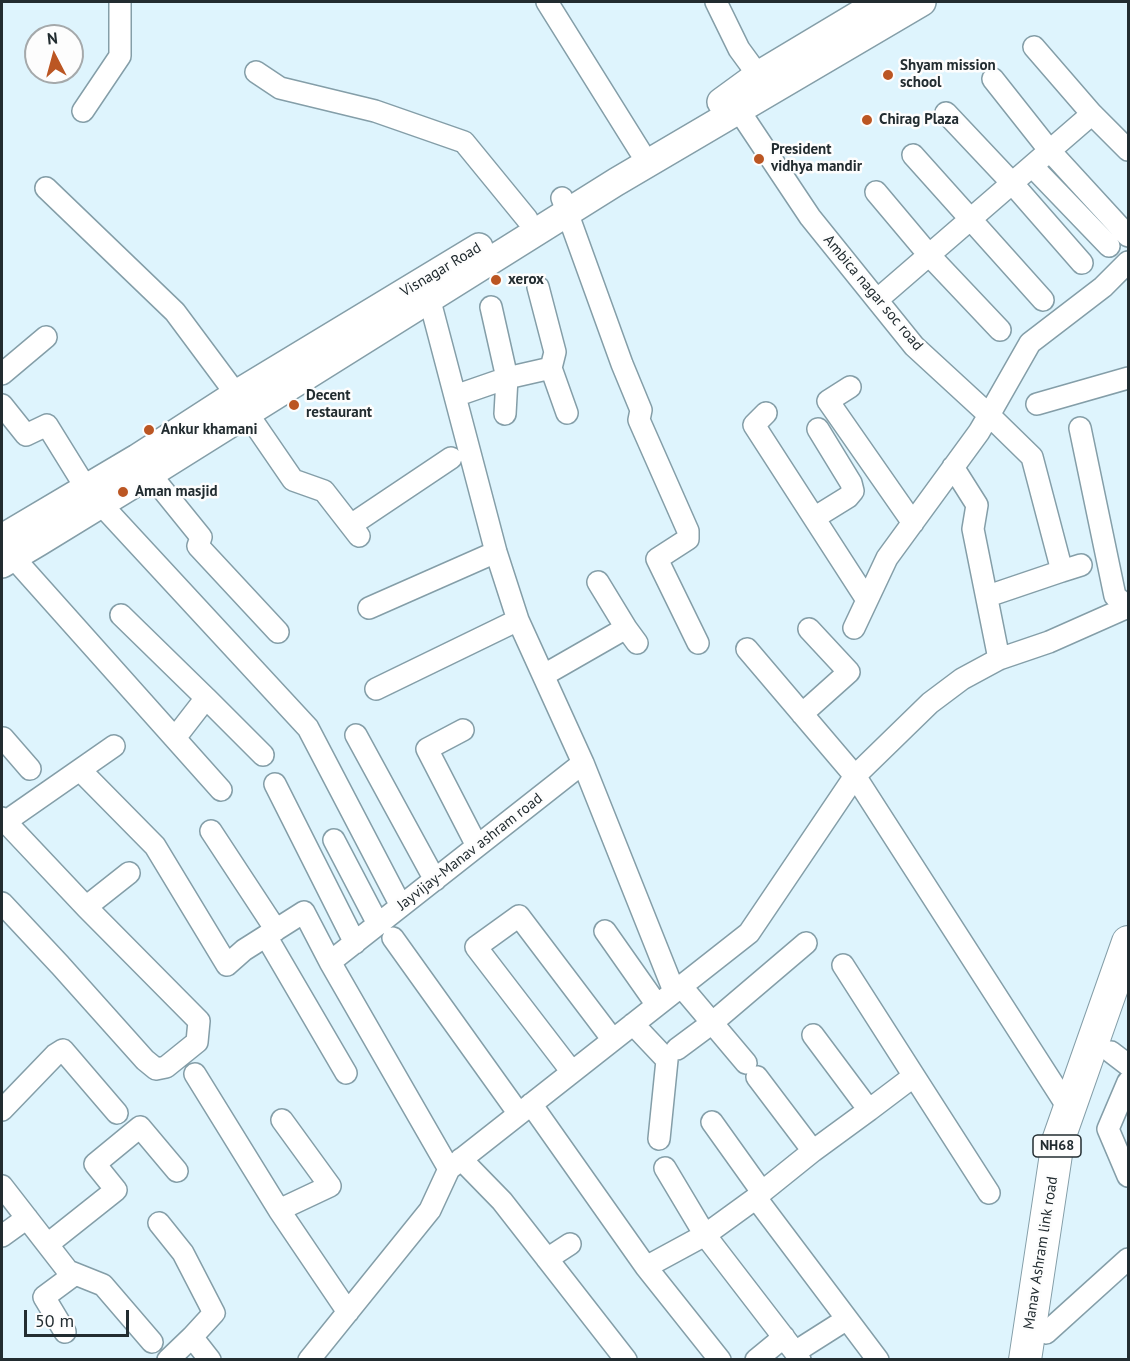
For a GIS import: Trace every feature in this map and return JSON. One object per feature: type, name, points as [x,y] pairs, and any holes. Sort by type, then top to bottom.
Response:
[{"type":"highway","name":"Manav Ashram link road","points":[[1025,1359],[1058,1141],[1128,942]]},
{"type":"highway","points":[[1044,1346],[1071,1160],[1120,1058],[1128,1005]]},
{"type":"main road","name":"Visnagar Road","points":[[4,551],[93,496],[137,458],[243,406],[427,289],[527,219],[565,205],[640,152],[734,103],[758,75],[880,2]]},
{"type":"main road","points":[[427,289],[565,205],[616,182],[734,103],[922,2]]},
{"type":"main road","points":[[93,496],[150,474],[243,406]]},
{"type":"street","points":[[82,111],[120,56],[120,2]]},
{"type":"street","points":[[547,2],[640,152]]},
{"type":"street","points":[[716,2],[739,49],[758,75]]},
{"type":"street","points":[[1034,47],[1092,114],[1128,150]]},
{"type":"street","points":[[256,72],[280,88],[375,111],[464,142],[527,219]]},
{"type":"street","points":[[993,79],[1050,151],[1128,236]]},
{"type":"street","name":"Ambica nagar soc road","points":[[734,103],[810,217],[914,346],[1032,457],[1071,568],[997,593]]},
{"type":"street","points":[[946,113],[1012,183],[1082,263]]},
{"type":"street","points":[[877,300],[1092,114]]},
{"type":"street","points":[[913,155],[1042,300]]},
{"type":"street","points":[[1032,166],[1109,246]]},
{"type":"street","points":[[46,188],[175,312],[293,480],[324,492],[355,530],[451,458]]},
{"type":"street","points":[[876,192],[929,255],[1000,330]]},
{"type":"street","points":[[565,205],[622,364],[641,410],[639,420],[688,531],[688,539],[657,559],[698,643]]},
{"type":"street","points":[[854,628],[887,558],[980,432],[1030,342],[1103,287],[1128,262]]},
{"type":"street","points":[[538,287],[555,352],[551,368],[567,413]]},
{"type":"street","points":[[427,289],[496,552],[518,620],[583,763],[678,988],[712,1023],[751,1070],[813,1152]]},
{"type":"street","points":[[491,307],[507,378],[505,414]]},
{"type":"street","points":[[2,374],[46,337]]},
{"type":"street","points":[[455,396],[507,378],[551,368]]},
{"type":"street","points":[[1037,404],[1128,378]]},
{"type":"street","points":[[850,387],[828,401],[913,523]]},
{"type":"street","points":[[2,405],[26,435],[47,425],[93,496],[308,728],[401,906]]},
{"type":"street","points":[[766,413],[754,425],[867,600]]},
{"type":"street","points":[[322,1354],[348,1312],[430,1210],[455,1164],[748,933],[855,776],[930,703],[962,679],[999,659],[1048,642],[1128,607],[1115,596],[1080,428]]},
{"type":"street","points":[[814,518],[852,491],[851,483],[818,429]]},
{"type":"street","points":[[953,467],[977,505],[973,529],[999,659]]},
{"type":"street","points":[[150,474],[201,537],[198,546],[278,632]]},
{"type":"street","points":[[4,551],[222,790]]},
{"type":"street","points":[[369,608],[496,552]]},
{"type":"street","points":[[544,675],[631,636],[598,582]]},
{"type":"street","points":[[121,615],[263,755]]},
{"type":"street","points":[[376,689],[518,620]]},
{"type":"street","points":[[802,714],[849,672],[809,629]]},
{"type":"street","points":[[747,649],[855,776],[1069,1109]]},
{"type":"street","points":[[175,738],[207,698]]},
{"type":"street","points":[[463,730],[427,749],[477,846]]},
{"type":"street","points":[[356,735],[435,880]]},
{"type":"street","points":[[2,740],[3,738],[30,769]]},
{"type":"street","points":[[2,903],[145,1060],[156,1069],[166,1067],[197,1042],[199,1021],[3,820],[114,746]]},
{"type":"street","name":"Jayvijay-Manav ashram road","points":[[330,962],[355,943],[386,931],[401,906],[583,763]]},
{"type":"street","points":[[80,770],[155,846],[227,965],[244,950],[304,912],[330,962],[455,1164],[502,1201],[626,1359]]},
{"type":"street","points":[[275,784],[355,943]]},
{"type":"street","points":[[211,831],[271,933],[346,1073]]},
{"type":"street","points":[[334,840],[386,931],[720,1359]]},
{"type":"street","points":[[86,907],[129,873]]},
{"type":"street","points":[[572,1072],[476,948],[519,916],[613,1040]]},
{"type":"street","points":[[605,931],[657,1005]]},
{"type":"street","points":[[677,1049],[712,1023],[806,943]]},
{"type":"street","points":[[843,965],[989,1193]]},
{"type":"street","points":[[633,1023],[667,1060],[660,1139]]},
{"type":"street","points":[[813,1035],[869,1110]]},
{"type":"street","points":[[2,1110],[55,1055],[63,1050],[117,1113]]},
{"type":"street","points":[[195,1074],[279,1210],[348,1312]]},
{"type":"street","points":[[646,1267],[705,1235],[914,1076]]},
{"type":"street","points":[[1128,1082],[1108,1129],[1128,1176]]},
{"type":"street","points":[[279,1210],[330,1186],[282,1120]]},
{"type":"street","points":[[712,1122],[759,1195],[878,1359]]},
{"type":"street","points":[[48,1244],[116,1190],[95,1164],[140,1127],[177,1171]]},
{"type":"street","points":[[665,1168],[705,1235],[793,1350]]},
{"type":"street","points":[[2,1186],[68,1271],[103,1285],[152,1342]]},
{"type":"street","points":[[2,1236],[27,1218]]},
{"type":"street","points":[[159,1223],[183,1253],[214,1313],[168,1359]]},
{"type":"street","points":[[547,1259],[570,1244]]},
{"type":"street","points":[[1044,1346],[1128,1259]]},
{"type":"street","points":[[64,1332],[44,1297],[75,1274]]},
{"type":"street","points":[[756,1359],[793,1350],[847,1319]]},
{"type":"street","points":[[192,1337],[210,1359]]},
{"type":"place","name":"Shyam mission school","points":[[888,75]]},
{"type":"place","name":"Chirag Plaza","points":[[867,120]]},
{"type":"place","name":"President vidhya mandir","points":[[759,159]]},
{"type":"place","name":"xerox","points":[[496,280]]},
{"type":"place","name":"Decent restaurant","points":[[294,405]]},
{"type":"place","name":"Ankur khamani","points":[[149,430]]},
{"type":"place","name":"Aman masjid","points":[[123,492]]}]
